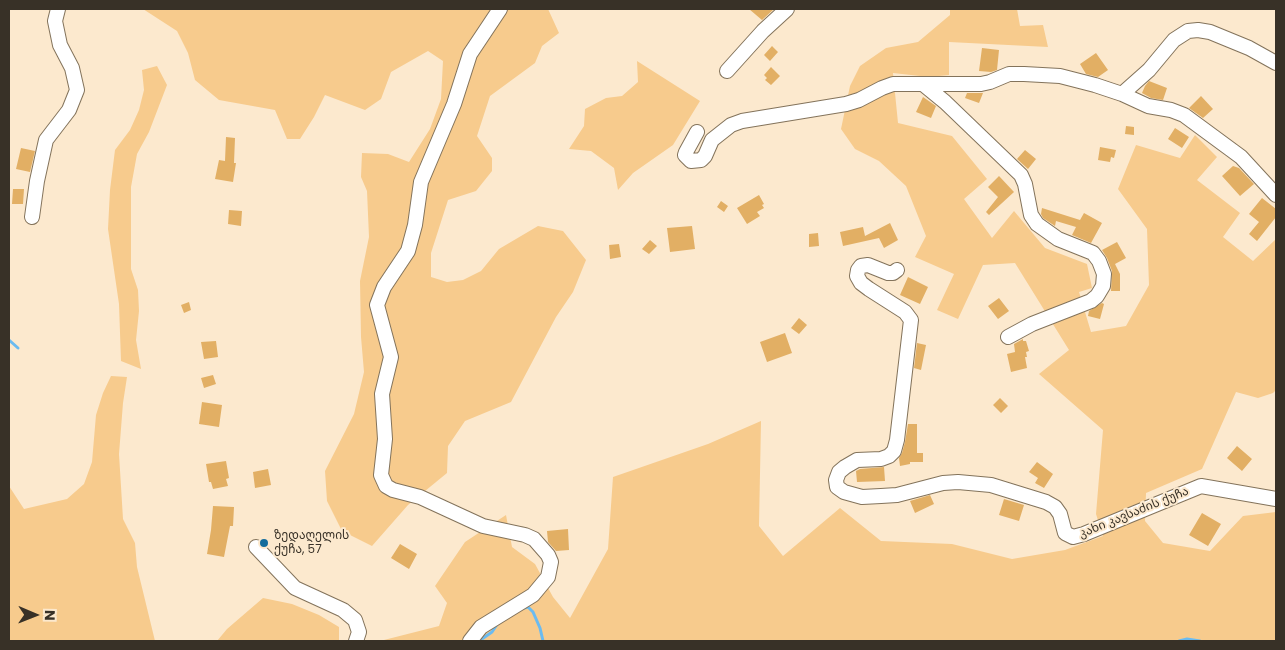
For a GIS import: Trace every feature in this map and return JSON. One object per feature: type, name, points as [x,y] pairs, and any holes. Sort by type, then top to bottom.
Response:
[{"type":"street","points":[[32,217],[37,181],[46,140],[69,110],[77,90],[72,68],[60,45],[56,21],[58,9]]},
{"type":"street","points":[[470,641],[481,628],[533,595],[548,578],[551,562],[548,555],[534,539],[525,535],[483,526],[420,497],[393,490],[386,486],[381,475],[385,439],[382,394],[391,357],[376,305],[384,287],[408,251],[415,226],[420,182],[454,104],[470,54],[500,9]]},
{"type":"street","points":[[727,71],[763,31],[787,9]]},
{"type":"street","points":[[1122,94],[1149,70],[1174,40],[1188,31],[1210,32],[1249,48],[1276,63]]},
{"type":"street","points":[[697,132],[685,155],[691,161],[701,160],[705,156],[712,140],[731,125],[742,121],[846,104],[893,84],[981,84],[1009,74],[1060,76],[1122,94],[1148,106],[1171,110],[1184,115],[1241,157],[1276,195]]},
{"type":"street","points":[[923,84],[945,102],[1021,175],[1025,184],[1031,215],[1037,224],[1058,238],[1093,252],[1104,274],[1103,286],[1097,296],[1091,300],[1032,324],[1008,337]]},
{"type":"street","name":"კახი კავსაძის ქუჩა","points":[[896,270],[888,274],[868,265],[861,266],[858,270],[858,276],[861,283],[868,289],[905,312],[911,320],[897,440],[894,451],[890,456],[881,459],[857,460],[839,472],[836,480],[837,487],[844,492],[862,497],[903,494],[943,483],[958,482],[991,485],[1046,502],[1055,507],[1060,514],[1065,533],[1073,537],[1201,486],[1276,500]]},
{"type":"street","points":[[256,547],[295,588],[343,610],[355,620],[359,632],[356,641]]},
{"type":"shaded area","points":[[143,9],[548,9],[559,33],[542,46],[535,63],[490,96],[477,136],[492,158],[492,171],[476,191],[448,200],[431,253],[431,277],[447,282],[463,280],[481,271],[499,249],[538,226],[563,231],[586,260],[573,292],[556,317],[511,402],[465,421],[448,446],[447,473],[408,505],[372,546],[342,531],[327,501],[325,471],[354,414],[364,372],[360,281],[369,237],[367,191],[361,177],[362,153],[388,154],[409,162],[430,129],[441,99],[443,61],[428,51],[391,72],[381,99],[365,110],[325,95],[300,139],[287,139],[275,110],[219,100],[195,80],[188,53],[177,31]]},
{"type":"shaded area","points":[[950,9],[1017,9],[1020,26],[1043,25],[1048,47],[949,42],[949,75],[929,77],[893,73],[898,123],[952,136],[987,179],[964,199],[992,238],[1014,211],[1045,248],[1087,264],[1092,288],[1079,292],[1091,332],[1126,326],[1149,285],[1147,229],[1118,189],[1136,145],[1180,158],[1195,135],[1217,157],[1197,180],[1240,213],[1223,237],[1253,261],[1276,239],[1276,390],[1273,393],[1258,398],[1236,392],[1202,469],[1146,493],[1145,521],[1163,543],[1210,551],[1243,516],[1276,512],[1276,641],[380,641],[439,626],[447,603],[435,586],[465,542],[506,515],[512,547],[535,564],[553,597],[570,618],[608,549],[613,477],[708,444],[761,421],[759,526],[783,556],[840,508],[881,541],[952,544],[1012,559],[1065,550],[1103,536],[1096,514],[1103,430],[1039,374],[1069,350],[1015,263],[983,265],[958,319],[937,310],[954,274],[915,257],[926,236],[906,186],[879,161],[855,149],[841,129],[850,86],[860,66],[886,48],[918,42],[950,15]]},
{"type":"shaded area","points":[[637,61],[700,101],[673,145],[633,173],[618,190],[614,168],[591,151],[569,149],[584,126],[585,109],[606,98],[622,96],[638,82]]},
{"type":"shaded area","points":[[157,66],[167,85],[149,132],[137,154],[131,187],[131,269],[138,290],[139,311],[136,340],[141,369],[121,361],[119,304],[108,229],[110,190],[115,150],[130,130],[139,110],[144,90],[142,70]]},
{"type":"shaded area","points":[[111,376],[127,377],[119,454],[123,519],[135,543],[137,567],[155,641],[9,641],[9,486],[24,509],[67,499],[84,484],[92,462],[96,415]]},
{"type":"shaded area","points":[[263,598],[292,604],[319,615],[339,627],[339,641],[217,641],[227,629]]},
{"type":"building","points":[[749,9],[774,9],[762,20]]},
{"type":"building","points":[[772,46],[778,52],[770,61],[764,55]]},
{"type":"building","points":[[982,48],[999,50],[997,70],[991,72],[979,71]]},
{"type":"building","points":[[1096,53],[1108,70],[1098,77],[1086,74],[1080,64]]},
{"type":"building","points":[[771,67],[780,76],[771,85],[765,80],[767,78],[764,75]]},
{"type":"building","points":[[1149,81],[1167,88],[1163,100],[1151,98],[1142,93]]},
{"type":"building","points":[[967,93],[983,93],[979,103],[965,98]]},
{"type":"building","points":[[1201,96],[1213,109],[1203,118],[1189,108]]},
{"type":"building","points":[[923,97],[936,106],[931,118],[916,112]]},
{"type":"building","points":[[1126,126],[1134,127],[1134,135],[1125,134]]},
{"type":"building","points":[[1175,128],[1189,137],[1182,148],[1168,139]]},
{"type":"building","points":[[226,137],[235,138],[234,163],[236,163],[233,182],[215,179],[219,160],[225,161]]},
{"type":"building","points":[[1100,147],[1116,150],[1114,158],[1111,157],[1110,162],[1098,160]]},
{"type":"building","points":[[21,148],[35,151],[30,172],[16,169]]},
{"type":"building","points":[[1025,150],[1036,159],[1028,169],[1017,159]]},
{"type":"building","points":[[1233,166],[1239,168],[1254,184],[1240,196],[1222,176]]},
{"type":"building","points":[[999,176],[1014,192],[989,215],[986,212],[998,197],[988,187]]},
{"type":"building","points":[[13,189],[24,189],[23,204],[12,204]]},
{"type":"building","points":[[759,195],[764,208],[757,212],[760,216],[747,224],[737,208]]},
{"type":"building","points":[[1262,198],[1276,209],[1276,217],[1257,241],[1249,234],[1259,222],[1249,214]]},
{"type":"building","points":[[721,201],[728,206],[724,212],[717,207]]},
{"type":"building","points":[[1042,208],[1080,220],[1084,213],[1102,223],[1091,243],[1072,235],[1076,227],[1056,221],[1055,226],[1043,218],[1041,214]]},
{"type":"building","points":[[229,210],[242,211],[241,226],[228,224]]},
{"type":"building","points":[[890,223],[898,240],[884,248],[879,238],[843,246],[840,232],[863,227],[865,236]]},
{"type":"building","points":[[692,226],[695,249],[670,252],[667,228]]},
{"type":"building","points":[[818,233],[819,246],[809,247],[809,234]]},
{"type":"building","points":[[650,240],[657,246],[649,254],[642,249]]},
{"type":"building","points":[[1117,242],[1126,258],[1115,264],[1120,274],[1120,291],[1111,291],[1112,271],[1102,250]]},
{"type":"building","points":[[619,244],[621,257],[610,259],[609,245]]},
{"type":"building","points":[[908,277],[928,287],[920,304],[900,295]]},
{"type":"building","points":[[999,298],[1009,311],[998,319],[988,306]]},
{"type":"building","points":[[189,302],[191,310],[184,313],[181,305]]},
{"type":"building","points":[[1102,303],[1104,304],[1100,319],[1088,316],[1089,311]]},
{"type":"building","points":[[799,318],[807,325],[799,334],[791,328]]},
{"type":"building","points":[[785,333],[792,353],[767,362],[760,342]]},
{"type":"building","points":[[1023,339],[1023,341],[1026,341],[1029,351],[1026,352],[1027,357],[1025,357],[1027,368],[1011,372],[1007,354],[1015,352],[1014,344]]},
{"type":"building","points":[[216,341],[218,357],[204,359],[201,342]]},
{"type":"building","points":[[917,343],[926,345],[921,370],[914,368]]},
{"type":"building","points":[[213,375],[216,384],[204,388],[201,378]]},
{"type":"building","points":[[1000,398],[1008,406],[1001,413],[993,405]]},
{"type":"building","points":[[202,402],[222,405],[219,427],[199,424]]},
{"type":"building","points":[[908,424],[917,424],[917,453],[923,453],[923,462],[910,462],[910,464],[900,466],[899,458],[905,442]]},
{"type":"building","points":[[1237,446],[1252,459],[1242,471],[1227,458]]},
{"type":"building","points":[[226,461],[229,478],[226,479],[228,486],[213,489],[211,482],[209,482],[206,464]]},
{"type":"building","points":[[1037,462],[1053,474],[1044,488],[1035,483],[1038,478],[1029,472]]},
{"type":"building","points":[[884,467],[885,481],[857,482],[856,471]]},
{"type":"building","points":[[268,469],[271,485],[255,488],[253,472]]},
{"type":"building","points":[[930,495],[934,504],[915,513],[910,501]]},
{"type":"building","points":[[1004,499],[1024,505],[1019,521],[999,515]]},
{"type":"building","points":[[213,506],[234,507],[233,526],[230,526],[224,557],[207,554]]},
{"type":"building","points":[[1202,513],[1221,524],[1208,546],[1189,535]]},
{"type":"building","points":[[568,529],[569,550],[556,551],[548,542],[547,531]]},
{"type":"building","points":[[400,544],[417,554],[409,569],[391,558]]},
{"type":"waterway","points":[[9,340],[18,348]]},
{"type":"waterway","points":[[524,608],[528,607],[533,612],[543,641]]},
{"type":"waterway","points":[[479,641],[492,632],[498,623]]},
{"type":"waterway","points":[[1179,641],[1187,639],[1200,641]]},
{"type":"place","name":"ზედაღელის ქუჩა, 57","points":[[264,543]]}]
